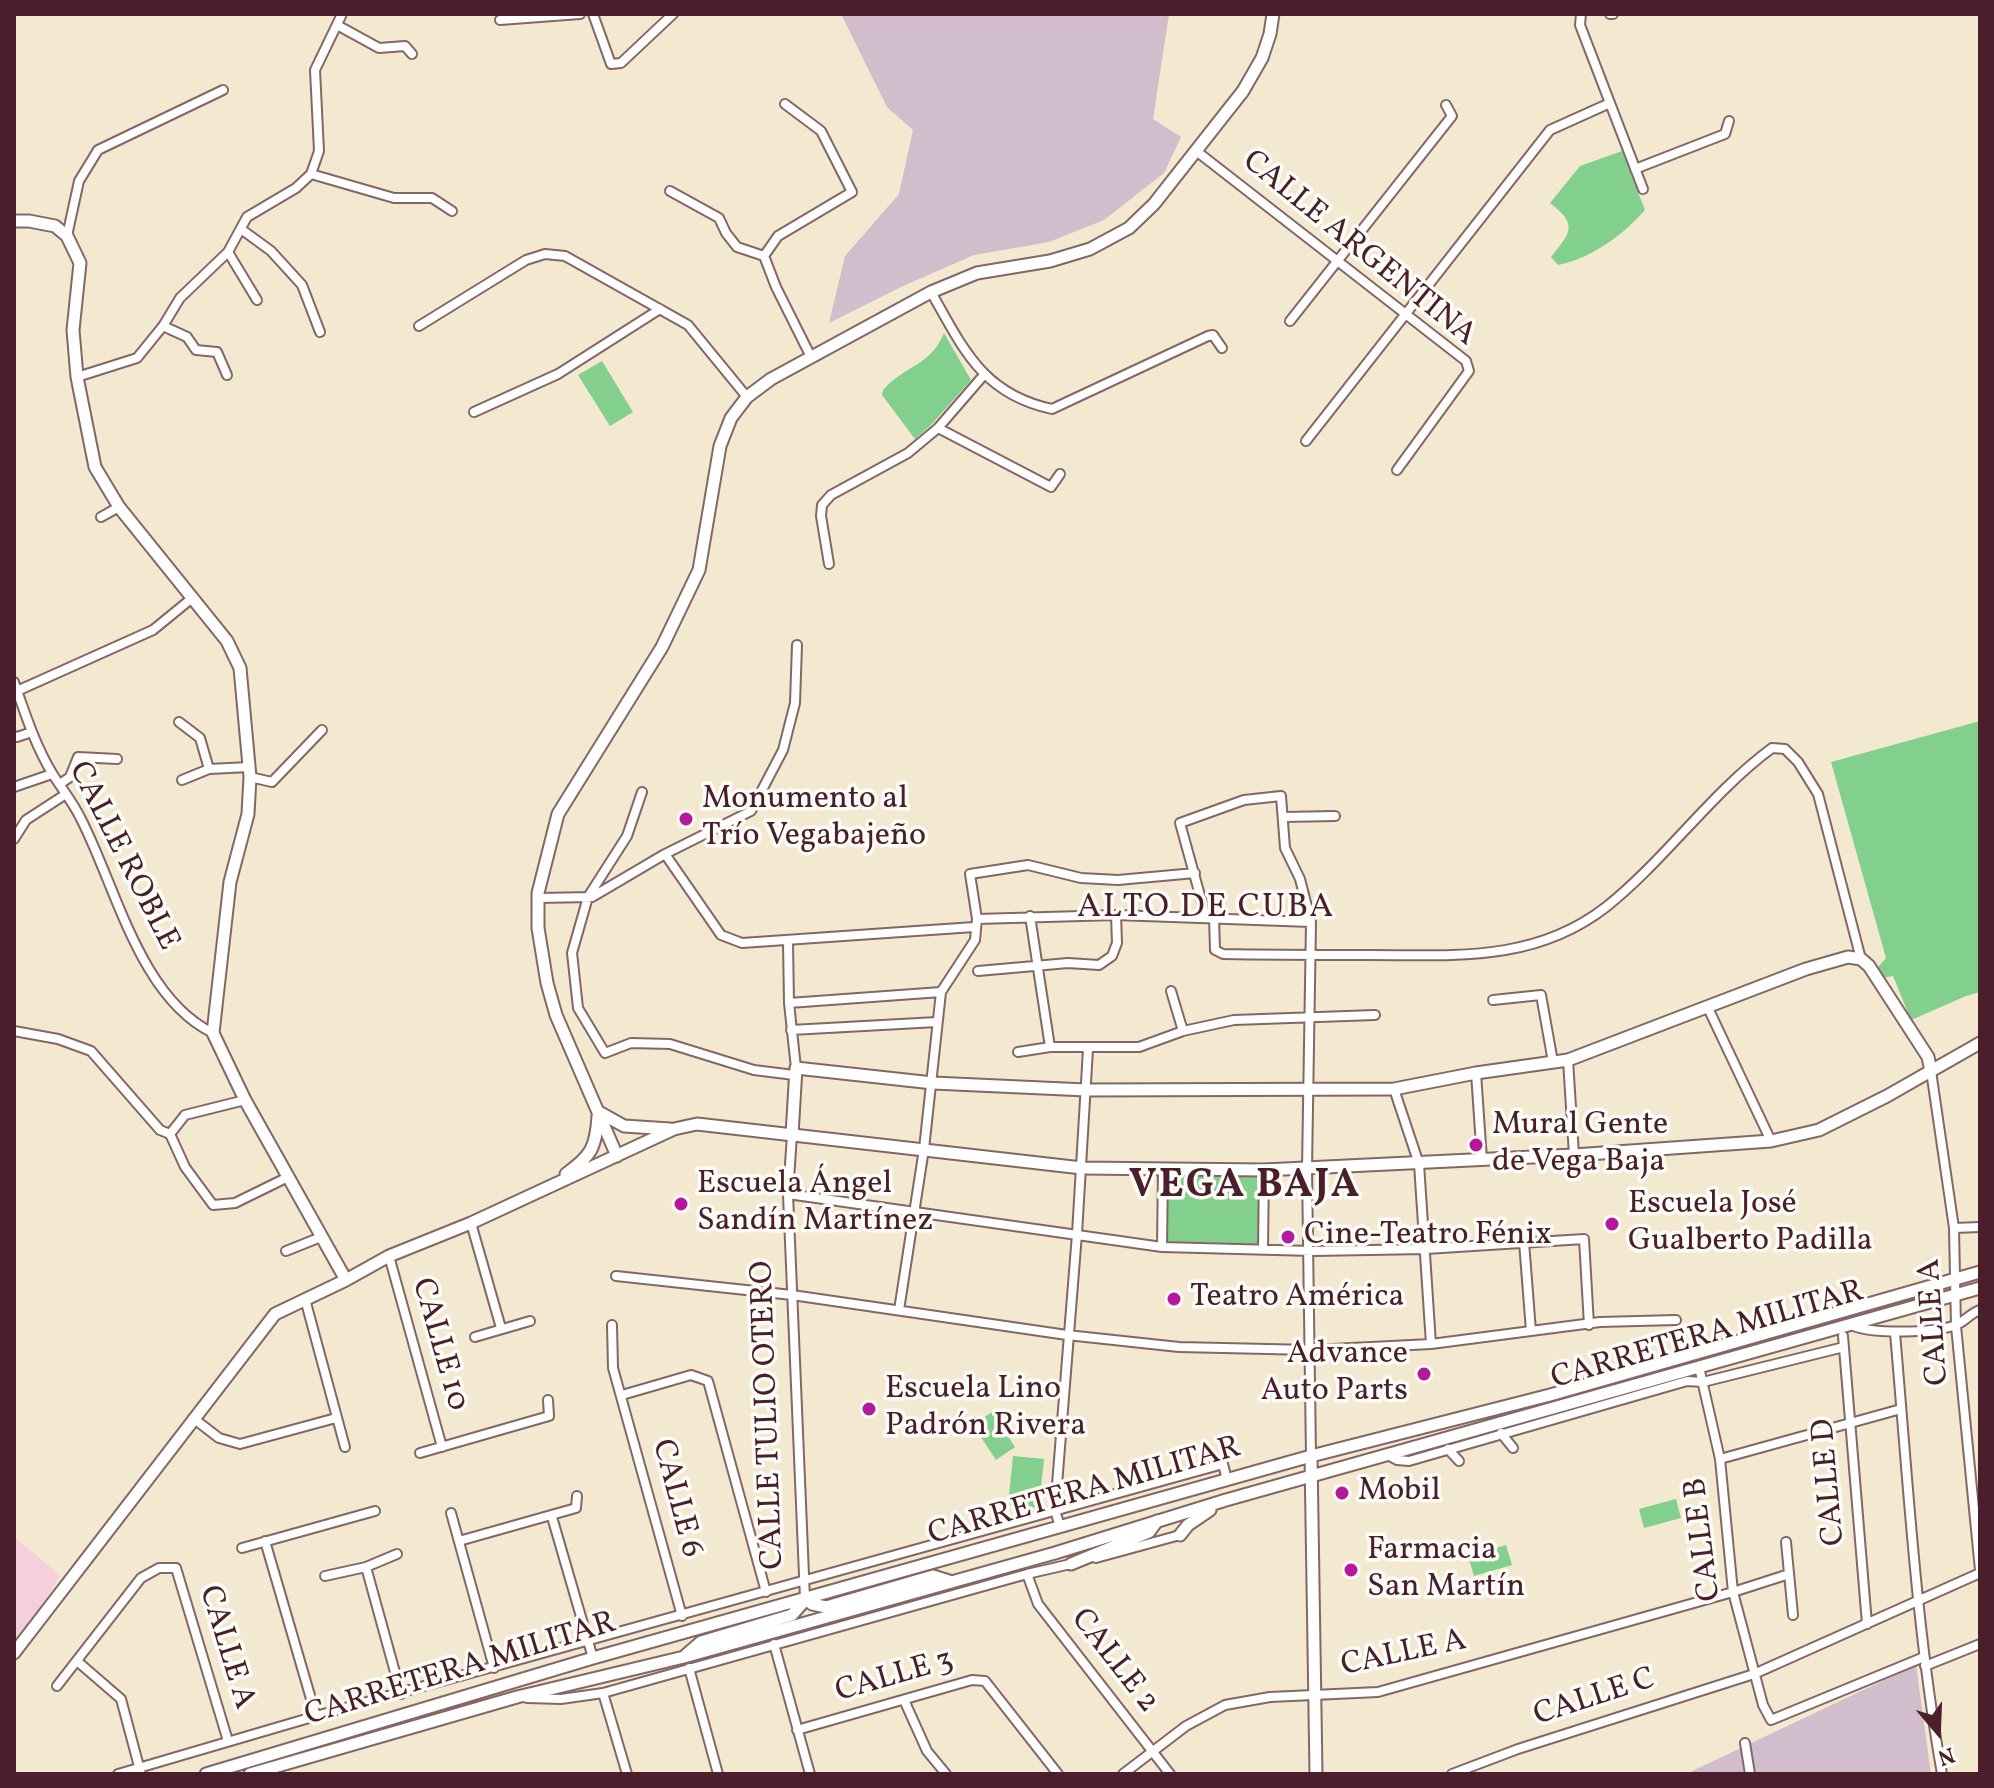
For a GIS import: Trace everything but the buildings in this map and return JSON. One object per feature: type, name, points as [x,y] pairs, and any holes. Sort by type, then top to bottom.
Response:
[{"type":"street","points":[[77,377],[137,358],[163,326],[180,298],[228,252],[247,217],[296,188],[311,174],[319,151],[315,70],[342,14]]},
{"type":"street","points":[[500,20],[580,14]]},
{"type":"street","points":[[593,14],[611,64],[621,63],[673,14]]},
{"type":"street","points":[[617,1156],[556,1015],[538,928],[539,898],[558,814],[662,647],[699,570],[720,446],[731,418],[747,397],[771,379],[931,292],[977,273],[1050,261],[1090,249],[1129,228],[1154,204],[1243,91],[1270,34],[1273,14]]},
{"type":"street","points":[[1581,14],[1580,25],[1643,189]]},
{"type":"street","points":[[337,25],[379,48],[405,46],[412,54]]},
{"type":"street","points":[[67,236],[79,181],[98,150],[223,90]]},
{"type":"street","points":[[1306,441],[1550,130],[1610,103]]},
{"type":"street","points":[[764,256],[778,236],[852,192],[821,131],[785,104]]},
{"type":"street","points":[[1290,321],[1452,116],[1446,105]]},
{"type":"street","points":[[1635,169],[1725,134],[1729,121]]},
{"type":"street","name":"CALLE ARGENTINA","points":[[1195,150],[1466,361],[1469,371],[1397,470]]},
{"type":"street","points":[[311,174],[394,198],[432,198],[452,211]]},
{"type":"street","points":[[670,191],[719,218],[737,247],[764,256]]},
{"type":"street","points":[[14,221],[55,226],[67,236],[80,263],[73,330],[77,377],[95,467],[119,507],[227,641],[240,668],[250,772],[248,814],[230,882],[213,1033],[245,1100],[346,1280]]},
{"type":"street","points":[[241,229],[271,251],[302,285],[320,332]]},
{"type":"street","points":[[228,252],[257,300]]},
{"type":"street","points":[[419,326],[526,260],[545,254],[565,256],[688,325],[747,397]]},
{"type":"street","points":[[764,256],[811,357]]},
{"type":"street","points":[[931,292],[967,355],[983,376],[1035,405],[1052,409],[1208,336],[1213,335],[1222,348]]},
{"type":"street","points":[[474,412],[558,374],[660,309]]},
{"type":"street","points":[[163,326],[187,337],[196,350],[217,352],[227,375]]},
{"type":"street","points":[[829,564],[822,505],[831,495],[908,453],[938,428],[983,376]]},
{"type":"street","points":[[938,428],[1051,487],[1060,474]]},
{"type":"street","points":[[101,517],[119,507]]},
{"type":"street","points":[[15,685],[153,630],[191,599]]},
{"type":"street","points":[[539,898],[588,897],[751,811],[783,750],[795,703],[797,645]]},
{"type":"street","name":"CALLE ROBLE","points":[[15,685],[32,732],[98,855],[142,955],[165,990],[193,1023],[213,1033]]},
{"type":"street","points":[[179,722],[200,738],[209,769]]},
{"type":"street","points":[[182,780],[209,769],[250,772],[272,782],[322,730]]},
{"type":"street","points":[[14,736],[32,732]]},
{"type":"street","points":[[1316,1774],[1307,1169],[1308,1015],[1310,956],[1311,922],[1300,879],[1285,848],[1281,796],[1244,800],[1180,823],[1210,917],[1215,950],[1223,954],[1310,956],[1430,954],[1469,956],[1526,947],[1568,931],[1603,909],[1772,748],[1785,749],[1798,762],[1818,794],[1861,959],[1928,1057],[1931,1071]]},
{"type":"street","points":[[60,784],[70,777],[78,757],[117,759]]},
{"type":"street","points":[[14,787],[52,774]]},
{"type":"street","points":[[642,792],[627,836],[588,897],[572,953],[578,1008],[605,1053],[631,1043],[670,1044],[754,1070],[1086,1090],[1394,1089],[1568,1060],[1806,969],[1848,957],[1861,959]]},
{"type":"street","points":[[14,839],[26,820],[66,794]]},
{"type":"street","points":[[1284,817],[1335,816]]},
{"type":"street","points":[[665,854],[721,935],[742,943],[788,942],[1030,916],[1210,917],[1311,922]]},
{"type":"street","points":[[899,1310],[933,1083],[941,992],[975,940],[970,874],[1028,865],[1067,876],[1094,879],[1118,880],[1195,873]]},
{"type":"street","points":[[978,971],[1068,963],[1099,965],[1112,956],[1117,943],[1116,915]]},
{"type":"street","points":[[1030,916],[1050,1047]]},
{"type":"street","name":"CALLE TULIO OTERO","points":[[788,942],[795,1072],[788,1194],[805,1599]]},
{"type":"street","points":[[1171,991],[1183,1031]]},
{"type":"street","points":[[789,1003],[941,992]]},
{"type":"street","points":[[1493,1000],[1541,995],[1553,1062]]},
{"type":"street","points":[[1708,1008],[1771,1141]]},
{"type":"street","points":[[1018,1052],[1050,1047],[1139,1047],[1183,1031],[1234,1020],[1375,1015]]},
{"type":"street","points":[[791,1030],[937,1022]]},
{"type":"street","points":[[14,1031],[58,1039],[91,1051],[160,1130],[170,1134],[185,1167],[213,1205],[235,1203],[288,1177]]},
{"type":"street","points":[[14,1653],[275,1314],[389,1256],[471,1223],[674,1129],[697,1124],[1082,1168],[1307,1169],[1574,1155],[1771,1141],[1819,1130],[1887,1096],[1980,1043]]},
{"type":"street","points":[[1060,1527],[1055,1510],[1082,1168],[1088,1049]]},
{"type":"street","points":[[1568,1060],[1574,1155]]},
{"type":"street","name":"CALLE A","points":[[1931,1071],[1954,1228],[1956,1326],[1980,1572]]},
{"type":"street","points":[[1476,1073],[1482,1160]]},
{"type":"street","points":[[1394,1089],[1419,1164],[1431,1344]]},
{"type":"street","points":[[170,1134],[185,1115],[245,1100]]},
{"type":"street","points":[[598,1112],[624,1126],[674,1129]]},
{"type":"street","points":[[539,1192],[583,1162],[594,1148],[598,1112]]},
{"type":"street","points":[[1162,1247],[1163,1170]]},
{"type":"street","points":[[1263,1249],[1264,1170]]},
{"type":"street","points":[[788,1194],[1162,1247],[1426,1249],[1584,1239],[1589,1325]]},
{"type":"street","points":[[471,1223],[501,1328]]},
{"type":"street","points":[[1954,1228],[1980,1227]]},
{"type":"street","points":[[286,1251],[321,1237]]},
{"type":"street","points":[[1524,1242],[1531,1331]]},
{"type":"street","name":"CALLE 10","points":[[389,1256],[442,1447]]},
{"type":"street","name":"CARRETERA MILITAR","points":[[206,1774],[593,1658],[1311,1456],[1550,1395],[1980,1272]]},
{"type":"street","points":[[616,1276],[792,1295],[1067,1335],[1179,1347],[1311,1350],[1431,1344],[1600,1322],[1676,1320]]},
{"type":"street","name":"CARRETERA MILITAR","points":[[250,1774],[517,1697],[687,1663],[949,1581],[1055,1553],[1226,1500],[1980,1288]]},
{"type":"street","points":[[305,1299],[345,1447]]},
{"type":"street","points":[[1849,1324],[1857,1329],[1895,1333],[1956,1326],[1980,1310]]},
{"type":"street","points":[[475,1337],[530,1321]]},
{"type":"street","name":"CALLE 6","points":[[612,1325],[613,1368],[682,1616]]},
{"type":"street","points":[[1895,1333],[1917,1600],[1942,1774]]},
{"type":"street","name":"CALLE D","points":[[1843,1336],[1867,1624]]},
{"type":"street","points":[[1388,1455],[1409,1461],[1687,1381],[1703,1382],[1844,1347]]},
{"type":"street","name":"CALLE B","points":[[1699,1367],[1720,1459],[1733,1592],[1763,1705],[1771,1720],[1924,1661]]},
{"type":"street","points":[[622,1395],[691,1375],[708,1381],[766,1592]]},
{"type":"street","points":[[420,1453],[549,1416],[548,1400]]},
{"type":"street","points":[[1720,1459],[1901,1409]]},
{"type":"street","points":[[193,1418],[219,1438],[240,1444],[336,1418]]},
{"type":"street","points":[[1501,1433],[1513,1448]]},
{"type":"street","points":[[1448,1449],[1459,1461]]},
{"type":"street","points":[[118,1774],[141,1771],[228,1741],[316,1716],[1223,1464],[1227,1480]]},
{"type":"street","points":[[459,1541],[576,1508],[577,1496]]},
{"type":"street","points":[[517,1697],[561,1699],[603,1693],[687,1663],[774,1644],[1180,1535],[1199,1516],[1226,1500]]},
{"type":"street","points":[[242,1548],[375,1511]]},
{"type":"street","points":[[451,1513],[494,1668]]},
{"type":"street","points":[[552,1517],[593,1658]]},
{"type":"street","points":[[1071,1564],[1149,1532],[1157,1521]]},
{"type":"street","points":[[265,1541],[316,1716]]},
{"type":"street","points":[[1786,1542],[1793,1615]]},
{"type":"street","points":[[325,1576],[366,1567],[397,1554]]},
{"type":"street","points":[[366,1567],[401,1694]]},
{"type":"street","name":"CALLE A","points":[[77,1661],[141,1578],[159,1568],[176,1568],[228,1741]]},
{"type":"street","name":"CALLE C","points":[[1452,1774],[1518,1749],[1754,1674],[1980,1572]]},
{"type":"street","name":"CALLE 2","points":[[1027,1574],[1038,1604],[1170,1774]]},
{"type":"street","name":"CALLE A","points":[[1123,1774],[1186,1726],[1225,1705],[1270,1697],[1378,1692],[1789,1574]]},
{"type":"street","points":[[718,1774],[687,1663],[701,1642],[792,1615],[805,1599],[826,1607],[933,1576],[949,1581]]},
{"type":"street","points":[[774,1644],[810,1774]]},
{"type":"street","points":[[1924,1661],[1980,1644]]},
{"type":"street","points":[[57,1686],[77,1661],[121,1699],[141,1771]]},
{"type":"street","name":"CALLE 3","points":[[797,1730],[972,1680],[985,1681],[1058,1774]]},
{"type":"street","points":[[603,1693],[627,1774]]},
{"type":"street","points":[[904,1700],[927,1751],[946,1774]]},
{"type":"street","points":[[1745,1743],[1750,1774]]},
{"type":"shaded area","points":[[1169,14],[1153,119],[1181,137],[1164,173],[1104,220],[1049,242],[974,255],[829,323],[845,256],[899,194],[913,130],[887,107],[842,16]]},
{"type":"shaded area","points":[[14,1537],[60,1575],[14,1654]]},
{"type":"shaded area","points":[[1916,1665],[1931,1774],[1686,1774]]},
{"type":"green space","points":[[1622,151],[1645,210],[1606,244],[1583,257],[1558,265],[1551,257],[1567,235],[1568,223],[1550,203],[1580,166]]},
{"type":"green space","points":[[944,333],[971,380],[915,439],[882,395],[883,390],[932,353]]},
{"type":"green space","points":[[602,361],[633,412],[610,426],[578,375]]},
{"type":"green space","points":[[1980,721],[1980,992],[1911,1020],[1893,976],[1884,978],[1878,967],[1886,958],[1831,762]]},
{"type":"green space","points":[[1166,1171],[1261,1173],[1260,1244],[1165,1242]]},
{"type":"green space","points":[[992,1412],[1015,1447],[996,1460],[973,1425]]},
{"type":"green space","points":[[1013,1456],[1044,1459],[1039,1508],[1008,1505]]},
{"type":"green space","points":[[1676,1499],[1681,1518],[1644,1528],[1639,1509]]},
{"type":"green space","points":[[1506,1545],[1512,1565],[1474,1576],[1468,1556]]},
{"type":"place","name":"Monumento al Trío Vegabajeño","points":[[686,819]]},
{"type":"place","name":"Mural Gente de Vega Baja","points":[[1476,1145]]},
{"type":"place","name":"Escuela Ángel Sandín Martínez","points":[[681,1204]]},
{"type":"place","name":"Escuela José Gualberto Padilla","points":[[1612,1224]]},
{"type":"place","name":"Cine-Teatro Fénix","points":[[1288,1237]]},
{"type":"place","name":"Teatro América","points":[[1174,1299]]},
{"type":"place","name":"Advance Auto Parts","points":[[1424,1374]]},
{"type":"place","name":"Escuela Lino Padrón Rivera","points":[[869,1409]]},
{"type":"place","name":"Mobil","points":[[1342,1493]]},
{"type":"place","name":"Farmacia San Martín","points":[[1351,1570]]},
{"type":"district","name":"ALTO DE CUBA","points":[[1206,910]]},
{"type":"district","name":"VEGA BAJA","points":[[1245,1189]]}]
